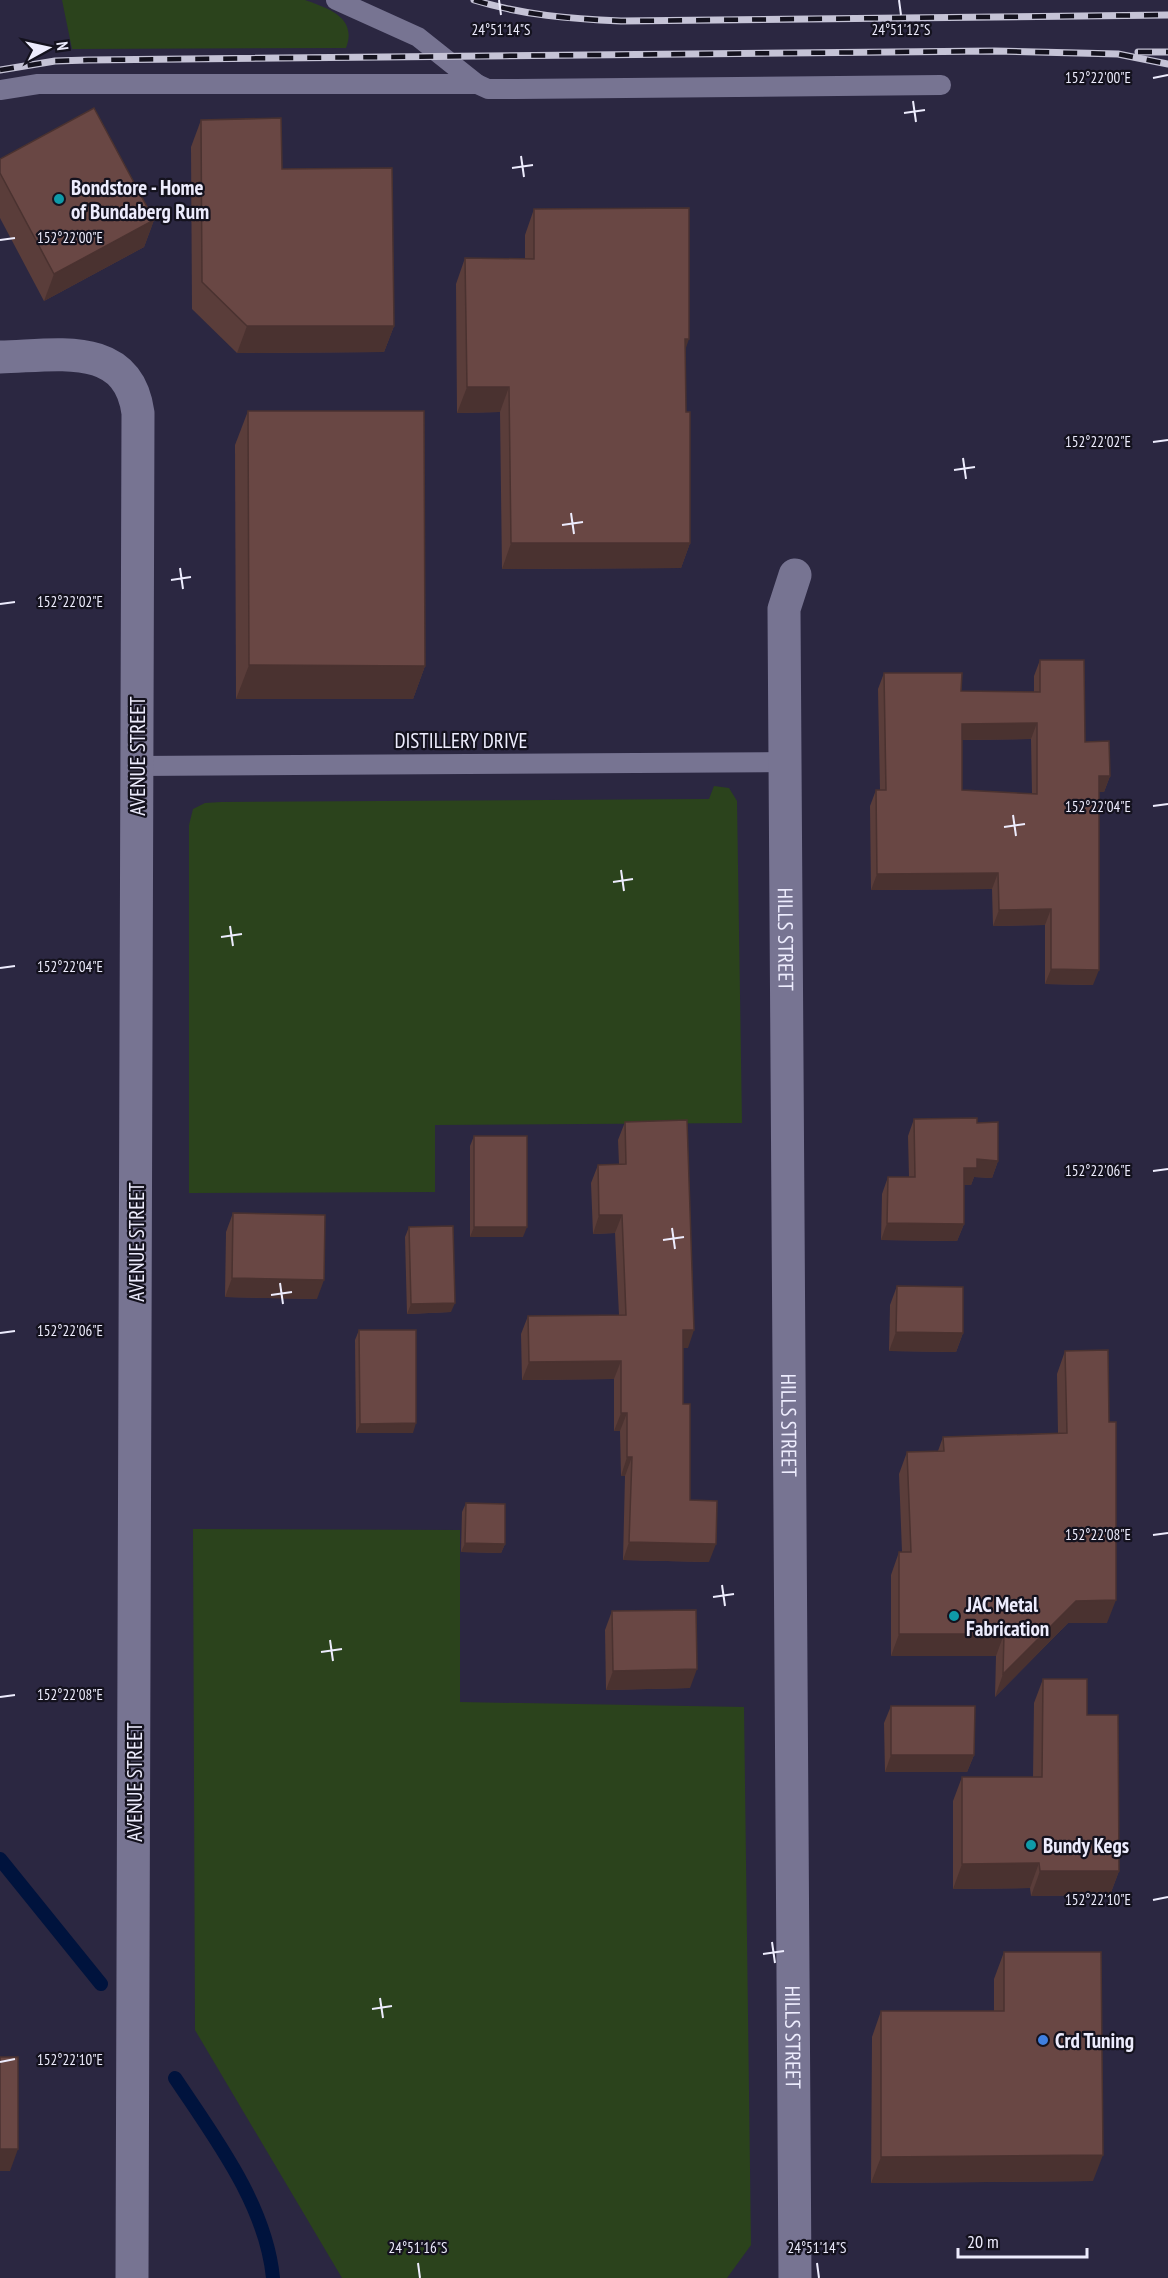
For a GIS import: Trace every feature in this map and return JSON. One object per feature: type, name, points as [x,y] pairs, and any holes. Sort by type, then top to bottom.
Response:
[{"type":"street","name":"AVENUE STREET","points":[[0,357],[98,358],[127,379],[135,395],[138,413],[132,2278]]},
{"type":"street","name":"HILLS STREET","points":[[795,575],[784,609],[795,2278]]},
{"type":"lane","points":[[336,0],[418,38],[477,84]]},
{"type":"lane","points":[[0,90],[38,84],[477,84],[489,88],[516,89],[941,85]]},
{"type":"lane","name":"DISTILLERY DRIVE","points":[[137,766],[786,762]]},
{"type":"green space","points":[[62,0],[305,0],[338,15],[348,29],[349,37],[346,48],[72,49]]},
{"type":"green space","points":[[714,786],[729,788],[737,801],[742,1123],[435,1125],[435,1192],[189,1193],[189,825],[193,809],[205,803],[221,802],[709,799]]},
{"type":"green space","points":[[193,1529],[460,1530],[460,1702],[744,1707],[751,2245],[727,2278],[342,2278],[195,2030]]},
{"type":"building","name":"Bondstore - Home of Bundaberg Rum","points":[[94,108],[154,220],[54,274],[0,173],[0,159]]},
{"type":"building","points":[[281,118],[282,169],[392,168],[394,326],[247,326],[202,282],[201,120]]},
{"type":"building","points":[[689,208],[689,339],[685,339],[686,412],[690,412],[690,543],[511,543],[509,387],[467,387],[465,258],[534,259],[534,209]]},
{"type":"building","points":[[248,411],[424,411],[425,666],[249,665]]},
{"type":"building","points":[[1040,660],[1084,660],[1085,742],[1109,741],[1110,776],[1099,776],[1099,970],[1051,969],[1051,909],[999,910],[998,873],[877,874],[876,790],[886,790],[884,673],[962,673],[961,691],[1040,692]],"holes":[[[1037,723],[1037,794],[962,790],[962,724]]]},
{"type":"building","points":[[977,1118],[977,1123],[998,1122],[998,1161],[977,1159],[977,1168],[964,1168],[964,1224],[887,1223],[888,1177],[915,1177],[914,1119]]},
{"type":"building","points":[[687,1120],[694,1330],[683,1330],[683,1404],[690,1404],[690,1500],[717,1501],[716,1544],[629,1542],[632,1457],[627,1457],[627,1413],[621,1413],[621,1361],[529,1362],[528,1316],[626,1315],[622,1215],[599,1215],[598,1165],[626,1164],[625,1122]]},
{"type":"building","points":[[474,1136],[527,1136],[527,1227],[474,1227]]},
{"type":"building","points":[[233,1213],[325,1215],[324,1280],[232,1278]]},
{"type":"building","points":[[453,1226],[455,1303],[411,1304],[409,1227]]},
{"type":"building","points":[[897,1286],[963,1287],[963,1333],[896,1332]]},
{"type":"building","points":[[359,1330],[416,1330],[416,1423],[360,1424]]},
{"type":"building","points":[[1108,1350],[1109,1422],[1116,1422],[1116,1600],[1076,1601],[1003,1674],[1004,1634],[899,1634],[899,1552],[911,1552],[907,1452],[944,1451],[943,1437],[1067,1433],[1065,1351]]},
{"type":"building","points":[[466,1503],[505,1504],[505,1544],[465,1543]]},
{"type":"building","points":[[696,1610],[697,1669],[613,1671],[612,1611]]},
{"type":"building","points":[[1043,1679],[1087,1679],[1087,1715],[1118,1715],[1119,1871],[1040,1871],[1039,1863],[962,1864],[962,1777],[1042,1777]]},
{"type":"building","points":[[891,1706],[975,1706],[974,1755],[891,1755]]},
{"type":"building","points":[[1004,1952],[1101,1952],[1103,2155],[881,2157],[881,2011],[1004,2011]]},
{"type":"building","points":[[0,2057],[18,2057],[18,2149],[0,2149]]},
{"type":"waterway","points":[[0,1859],[101,1984]]},
{"type":"waterway","points":[[175,2078],[222,2148],[249,2198],[260,2224],[273,2278]]},
{"type":"railway","points":[[474,0],[547,15],[621,21],[1168,15]]},
{"type":"railway","points":[[0,70],[55,61],[88,60],[994,51],[1118,54],[1168,64]]},
{"type":"railway","points":[[1138,52],[1168,52]]},
{"type":"place","name":"Bondstore - Home of Bundaberg Rum","points":[[59,199]]},
{"type":"place","name":"JAC Metal Fabrication","points":[[954,1616]]},
{"type":"place","name":"Bundy Kegs","points":[[1031,1845]]},
{"type":"place","name":"Crd Tuning","points":[[1043,2040]]}]
